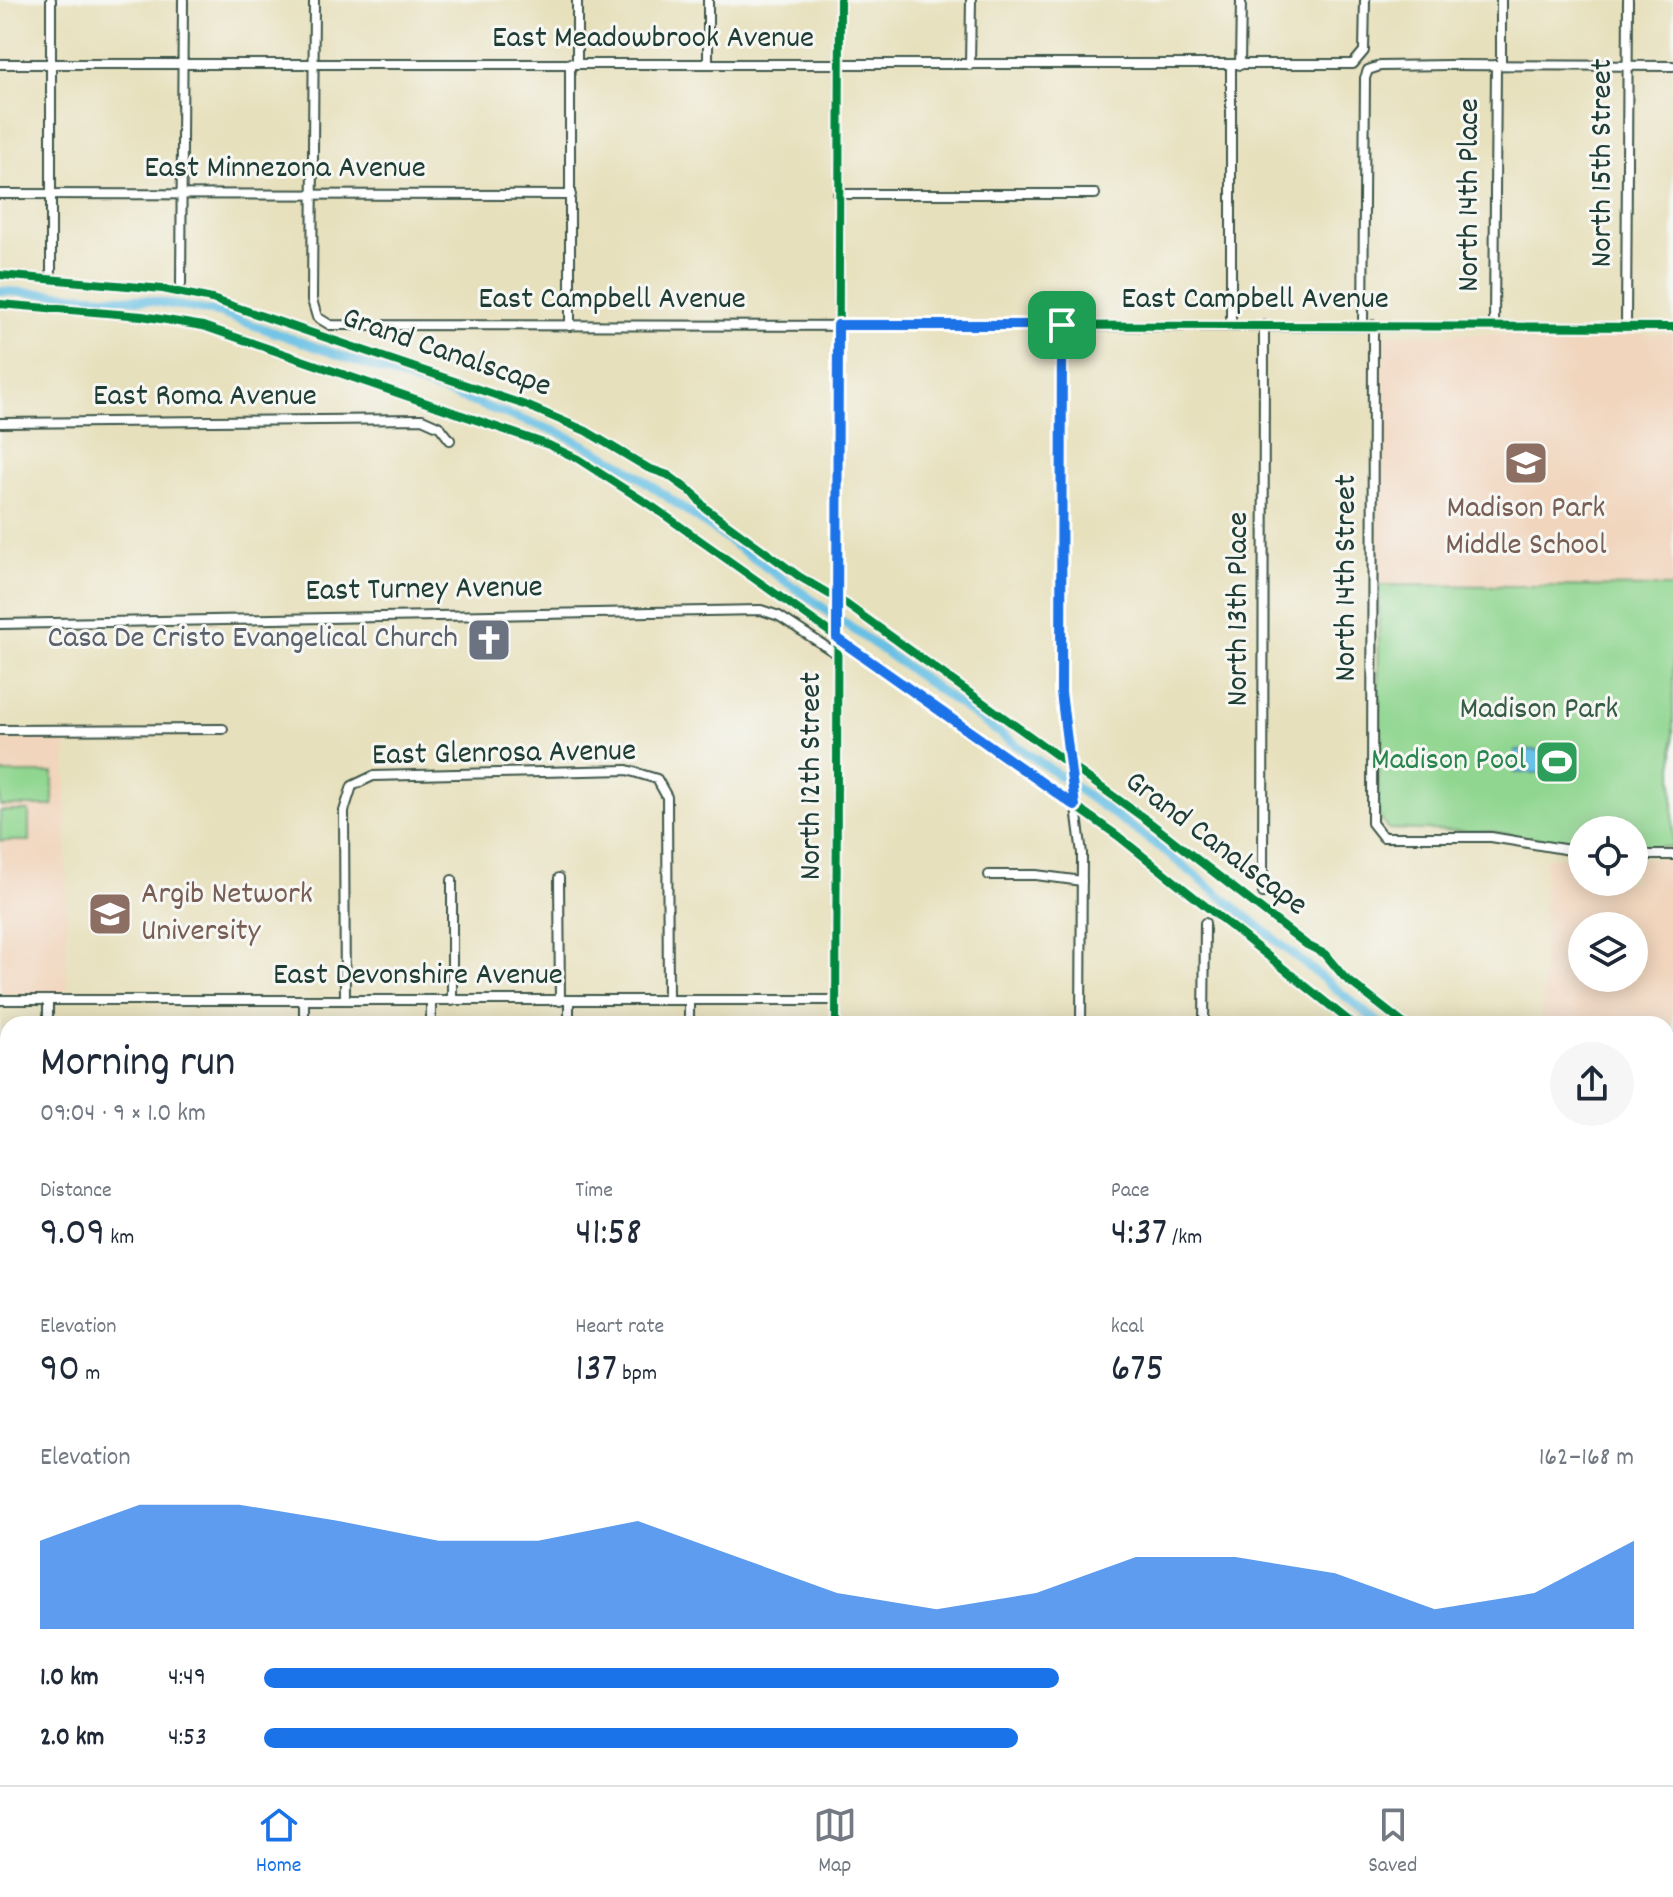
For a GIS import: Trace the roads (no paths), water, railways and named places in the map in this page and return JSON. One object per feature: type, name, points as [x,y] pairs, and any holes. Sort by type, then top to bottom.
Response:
[{"type":"street","points":[[51,0],[51,271]]},
{"type":"street","points":[[181,284],[183,0]]},
{"type":"street","points":[[313,194],[314,0]]},
{"type":"street","points":[[570,326],[573,63],[577,0]]},
{"type":"street","points":[[708,0],[708,64]]},
{"type":"street","name":"North 12th Street","points":[[836,1016],[840,0]]},
{"type":"street","points":[[970,65],[971,0]]},
{"type":"street","points":[[1231,325],[1236,65],[1241,0]]},
{"type":"street","name":"East Meadowbrook Avenue","points":[[0,64],[1353,64],[1359,62],[1364,51],[1365,0]]},
{"type":"street","name":"North 14th Place","points":[[1494,325],[1501,0]]},
{"type":"street","name":"North 15th Street","points":[[1626,327],[1628,0]]},
{"type":"street","points":[[1363,325],[1365,78],[1368,70],[1380,66],[1673,66]]},
{"type":"street","name":"East Minnezona Avenue","points":[[0,194],[571,195]]},
{"type":"street","name":"East Campbell Avenue","points":[[313,194],[312,300],[320,320],[330,325],[1673,327]]},
{"type":"street","points":[[838,194],[1095,194]]},
{"type":"street","points":[[1062,325],[1061,692],[1082,881],[1081,1016]]},
{"type":"street","name":"North 13th Place","points":[[1263,893],[1264,325]]},
{"type":"street","name":"North 14th Street","points":[[1373,325],[1372,823],[1375,831],[1383,837],[1491,837],[1568,850]]},
{"type":"street","name":"East Roma Avenue","points":[[0,423],[422,419],[440,427],[450,440]]},
{"type":"street","name":"East Turney Avenue","points":[[0,624],[761,610],[779,616],[837,654]]},
{"type":"street","points":[[0,730],[223,729]]},
{"type":"street","name":"East Glenrosa Avenue","points":[[345,1000],[344,805],[352,786],[373,776],[595,770],[639,771],[657,779],[668,808],[668,1000]]},
{"type":"street","points":[[1648,855],[1673,855]]},
{"type":"street","points":[[989,875],[1036,875],[1082,881]]},
{"type":"street","points":[[559,878],[567,1016]]},
{"type":"street","points":[[452,880],[452,1001]]},
{"type":"street","points":[[1204,1016],[1205,923]]},
{"type":"street","name":"East Devonshire Avenue","points":[[0,1000],[836,1000]]},
{"type":"street","points":[[304,1000],[304,1016]]},
{"type":"street","points":[[689,1000],[689,1016]]},
{"type":"street","points":[[48,1001],[48,1016]]},
{"type":"street","points":[[431,1001],[431,1016]]},
{"type":"water","points":[[1515,750],[1580,750],[1580,773],[1515,773]]},
{"type":"waterway","points":[[0,291],[147,300],[219,313],[563,434],[621,464],[1161,848],[1370,1016]]},
{"type":"place","name":"Madison Park Middle School","points":[[1526,463]]},
{"type":"place","name":"Casa De Cristo Evangelical Church","points":[[489,640]]},
{"type":"place","name":"Madison Pool","points":[[1557,762]]},
{"type":"place","name":"Argib Network University","points":[[110,914]]},
{"type":"park label","name":"Madison Park","points":[[1539,711]]}]
